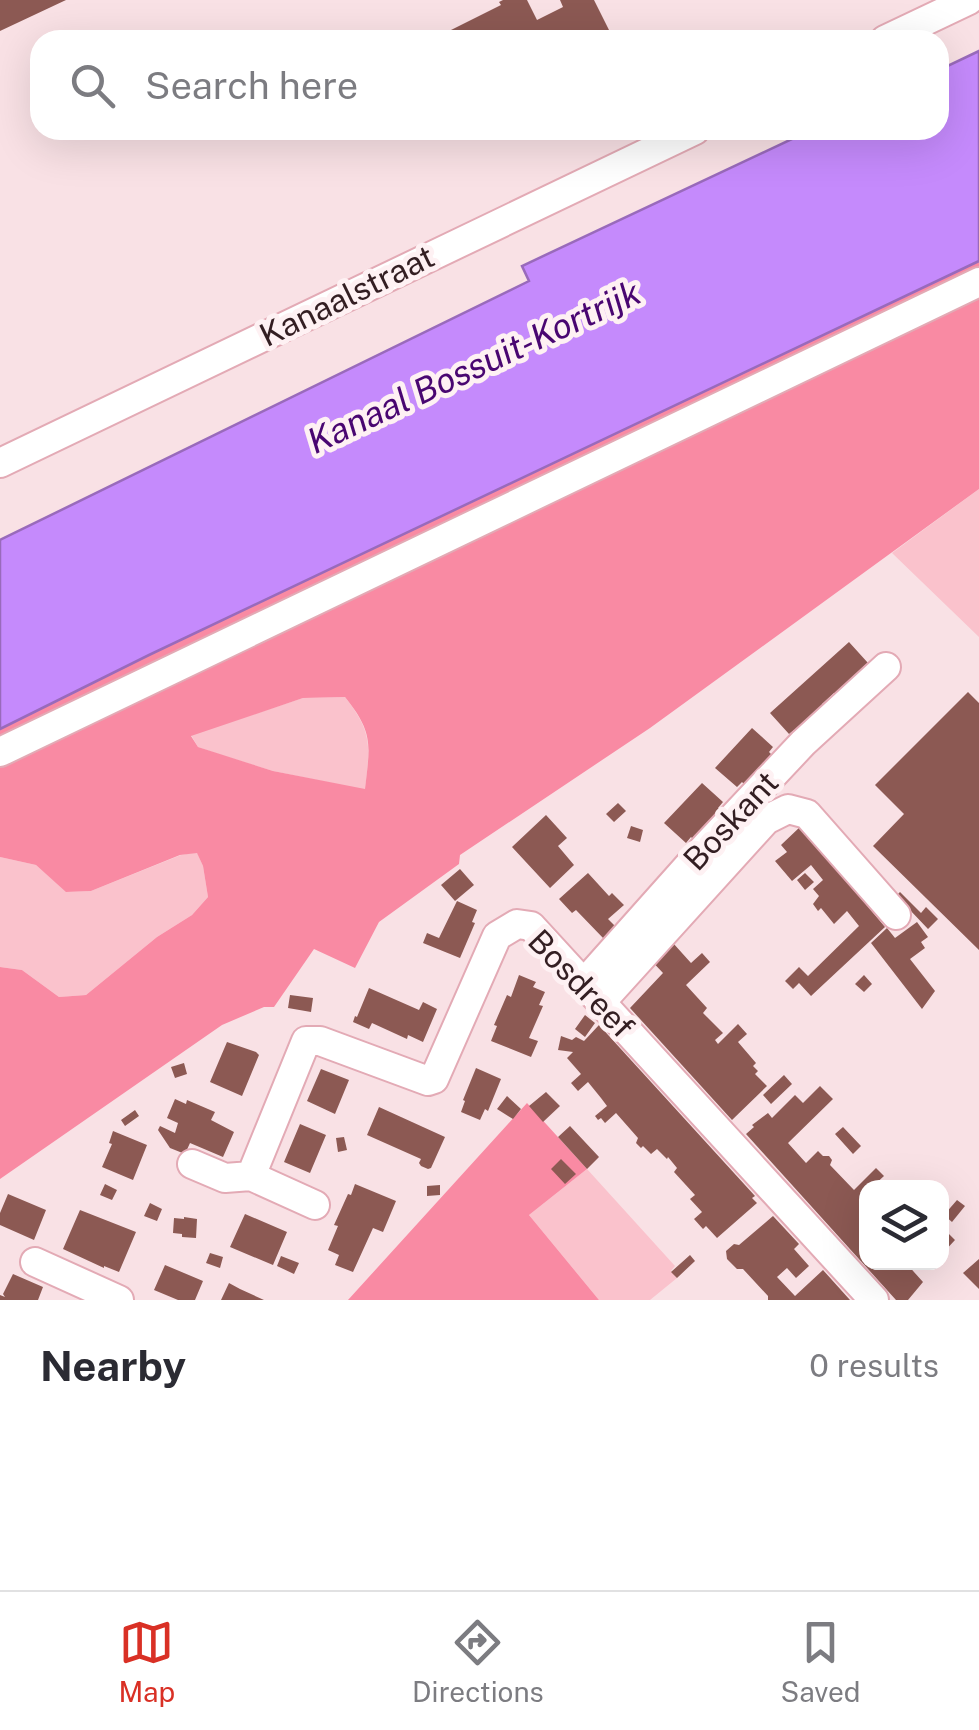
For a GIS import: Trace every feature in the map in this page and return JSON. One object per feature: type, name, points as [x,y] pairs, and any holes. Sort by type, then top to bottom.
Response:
[{"type":"street","points":[[906,30],[969,0]]},
{"type":"street","name":"Kanaalstraat","points":[[0,463],[674,140]]},
{"type":"street","points":[[0,752],[979,282]]},
{"type":"street","name":"Boskant","points":[[592,992],[706,845],[791,756],[886,667]]},
{"type":"street","points":[[592,992],[766,820],[788,809],[807,814],[896,915]]},
{"type":"street","name":"Bosdreef","points":[[251,1176],[306,1041],[320,1041],[428,1081],[434,1079],[497,936],[517,924],[532,926],[874,1300]]},
{"type":"street","points":[[192,1164],[225,1178],[251,1176],[315,1205]]},
{"type":"street","points":[[35,1262],[118,1300]]},
{"type":"shaded area","points":[[979,261],[979,489],[650,728],[460,855],[459,864],[379,922],[355,968],[314,949],[274,1007],[264,1007],[222,1025],[0,1179],[0,967],[22,970],[59,997],[86,995],[157,937],[192,915],[208,897],[197,853],[180,855],[91,891],[66,892],[36,865],[0,857],[0,729]],"holes":[[[345,697],[361,720],[368,740],[365,789],[273,771],[198,747],[191,736],[303,698]]]},
{"type":"shaded area","points":[[979,489],[979,637],[892,553]]},
{"type":"shaded area","points":[[345,697],[361,721],[367,740],[365,790],[273,771],[218,754],[198,747],[191,735],[303,698]]},
{"type":"shaded area","points":[[197,852],[208,897],[192,915],[157,937],[86,995],[59,997],[22,970],[0,967],[0,857],[36,865],[67,892],[91,891]]},
{"type":"shaded area","points":[[527,1103],[587,1169],[529,1215],[599,1300],[348,1300]]},
{"type":"shaded area","points":[[587,1169],[675,1266],[671,1271],[677,1278],[650,1300],[599,1300],[529,1215]]},
{"type":"water","name":"Kanaal Bossuit-Kortrijk","points":[[979,51],[979,261],[0,729],[0,540],[529,281],[522,266],[790,140],[949,140],[949,65]]},
{"type":"building","points":[[0,0],[66,0],[0,31]]},
{"type":"building","points":[[527,0],[537,20],[563,7],[560,0],[594,0],[609,30],[451,30],[501,5],[499,2]]},
{"type":"building","points":[[849,642],[868,663],[863,667],[869,674],[840,700],[834,693],[822,704],[828,711],[800,737],[794,730],[789,734],[770,713]]},
{"type":"building","points":[[968,692],[979,703],[979,950],[873,846],[904,814],[875,785]]},
{"type":"building","points":[[752,728],[773,747],[769,752],[775,758],[748,788],[742,782],[737,787],[715,768]]},
{"type":"building","points":[[702,783],[723,802],[718,808],[725,814],[697,843],[691,837],[686,843],[664,823]]},
{"type":"building","points":[[618,803],[626,811],[614,822],[606,814]]},
{"type":"building","points":[[546,815],[567,838],[558,846],[574,865],[550,888],[512,847]]},
{"type":"building","points":[[631,826],[643,830],[640,842],[627,838]]},
{"type":"building","points":[[801,826],[885,927],[811,996],[799,983],[793,989],[785,981],[799,967],[808,976],[859,926],[847,911],[834,924],[821,908],[818,911],[813,904],[819,896],[813,889],[823,880],[811,865],[792,881],[775,861],[787,852],[781,845]]},
{"type":"building","points":[[460,869],[474,885],[455,901],[441,885]]},
{"type":"building","points":[[588,873],[609,896],[612,893],[624,905],[608,919],[616,927],[604,939],[576,910],[572,913],[559,899]]},
{"type":"building","points":[[805,873],[814,882],[805,890],[797,880]]},
{"type":"building","points":[[900,892],[921,913],[926,907],[938,919],[928,929],[893,899]]},
{"type":"building","points":[[457,901],[477,910],[460,958],[423,943],[427,933],[439,938]]},
{"type":"building","points":[[917,922],[928,937],[921,942],[925,948],[910,959],[935,991],[922,1009],[871,943],[887,928],[895,938]]},
{"type":"building","points":[[660,939],[669,948],[673,943],[691,963],[702,953],[710,962],[686,985],[707,1008],[703,1013],[723,1033],[715,1040],[718,1044],[738,1024],[747,1034],[738,1042],[756,1063],[755,1074],[767,1086],[732,1120],[630,1008],[663,973],[646,955]]},
{"type":"building","points":[[519,975],[536,982],[533,987],[545,992],[529,1038],[538,1041],[531,1057],[491,1041],[497,1026],[494,1025]]},
{"type":"building","points":[[864,975],[872,984],[864,992],[855,984]]},
{"type":"building","points":[[369,988],[419,1010],[423,1002],[437,1009],[423,1042],[372,1023],[369,1029],[353,1022]]},
{"type":"building","points":[[290,995],[313,998],[311,1012],[288,1008]]},
{"type":"building","points":[[585,1015],[595,1023],[585,1037],[575,1029]]},
{"type":"building","points":[[599,1025],[755,1196],[752,1198],[757,1203],[717,1238],[694,1219],[702,1212],[690,1199],[695,1195],[674,1172],[677,1168],[668,1157],[657,1149],[651,1154],[641,1148],[636,1143],[638,1138],[616,1113],[605,1123],[601,1118],[598,1120],[595,1116],[607,1106],[588,1082],[578,1091],[571,1083],[581,1074],[567,1058],[573,1052],[558,1050],[561,1036],[584,1041]]},
{"type":"building","points":[[227,1042],[259,1055],[242,1096],[210,1082]]},
{"type":"building","points":[[184,1063],[187,1074],[175,1078],[171,1067]]},
{"type":"building","points":[[476,1068],[501,1079],[488,1111],[485,1109],[480,1120],[461,1112]]},
{"type":"building","points":[[321,1069],[349,1080],[335,1114],[307,1101]]},
{"type":"building","points":[[784,1075],[792,1084],[771,1104],[763,1095]]},
{"type":"building","points":[[820,1086],[833,1099],[788,1143],[806,1163],[818,1151],[829,1156],[830,1165],[854,1190],[859,1185],[859,1259],[746,1134],[768,1113],[772,1118],[795,1095],[803,1103]]},
{"type":"building","points":[[546,1092],[560,1106],[543,1122],[529,1106]]},
{"type":"building","points":[[507,1096],[521,1109],[513,1119],[497,1109]]},
{"type":"building","points":[[175,1099],[215,1112],[211,1120],[234,1132],[223,1157],[190,1143],[185,1154],[170,1148],[158,1130],[160,1126],[175,1133],[178,1123],[167,1118]]},
{"type":"building","points":[[379,1107],[445,1137],[431,1168],[421,1166],[421,1159],[367,1135]]},
{"type":"building","points":[[135,1110],[139,1116],[125,1126],[121,1120]]},
{"type":"building","points":[[300,1124],[326,1135],[310,1173],[284,1162]]},
{"type":"building","points":[[570,1126],[599,1157],[587,1169],[558,1137]]},
{"type":"building","points":[[843,1127],[861,1146],[853,1154],[835,1134]]},
{"type":"building","points":[[113,1131],[147,1145],[133,1180],[102,1167]]},
{"type":"building","points":[[344,1137],[347,1150],[338,1152],[336,1138]]},
{"type":"building","points":[[561,1159],[576,1174],[565,1184],[551,1169]]},
{"type":"building","points":[[876,1168],[884,1176],[880,1180],[864,1180]]},
{"type":"building","points":[[105,1184],[117,1190],[112,1200],[100,1195]]},
{"type":"building","points":[[355,1184],[396,1201],[383,1232],[373,1228],[353,1272],[335,1265],[339,1255],[328,1250],[338,1226],[334,1225]]},
{"type":"building","points":[[440,1185],[440,1195],[427,1196],[427,1186]]},
{"type":"building","points":[[8,1194],[46,1210],[34,1240],[0,1225]]},
{"type":"building","points":[[957,1200],[965,1206],[952,1222],[949,1209]]},
{"type":"building","points":[[150,1203],[162,1209],[157,1221],[144,1216]]},
{"type":"building","points":[[80,1210],[136,1232],[119,1272],[63,1249]]},
{"type":"building","points":[[245,1214],[287,1232],[273,1265],[230,1247]]},
{"type":"building","points":[[773,1216],[799,1244],[794,1249],[809,1266],[796,1278],[787,1268],[777,1277],[795,1296],[823,1270],[850,1300],[768,1300],[743,1269],[737,1269],[727,1259],[726,1251]]},
{"type":"building","points":[[174,1218],[197,1219],[196,1238],[173,1233]]},
{"type":"building","points":[[210,1253],[223,1257],[220,1268],[206,1263]]},
{"type":"building","points":[[690,1255],[695,1261],[677,1278],[671,1272]]},
{"type":"building","points":[[281,1256],[299,1263],[294,1274],[277,1266]]},
{"type":"building","points":[[979,1259],[979,1289],[963,1273]]},
{"type":"building","points":[[165,1265],[203,1281],[195,1300],[178,1300],[154,1290]]},
{"type":"building","points":[[869,1270],[912,1270],[923,1282],[908,1300],[896,1300]]},
{"type":"building","points":[[13,1274],[43,1287],[38,1300],[0,1300],[0,1295],[5,1297]]},
{"type":"building","points":[[229,1283],[240,1289],[264,1300],[221,1300]]}]
